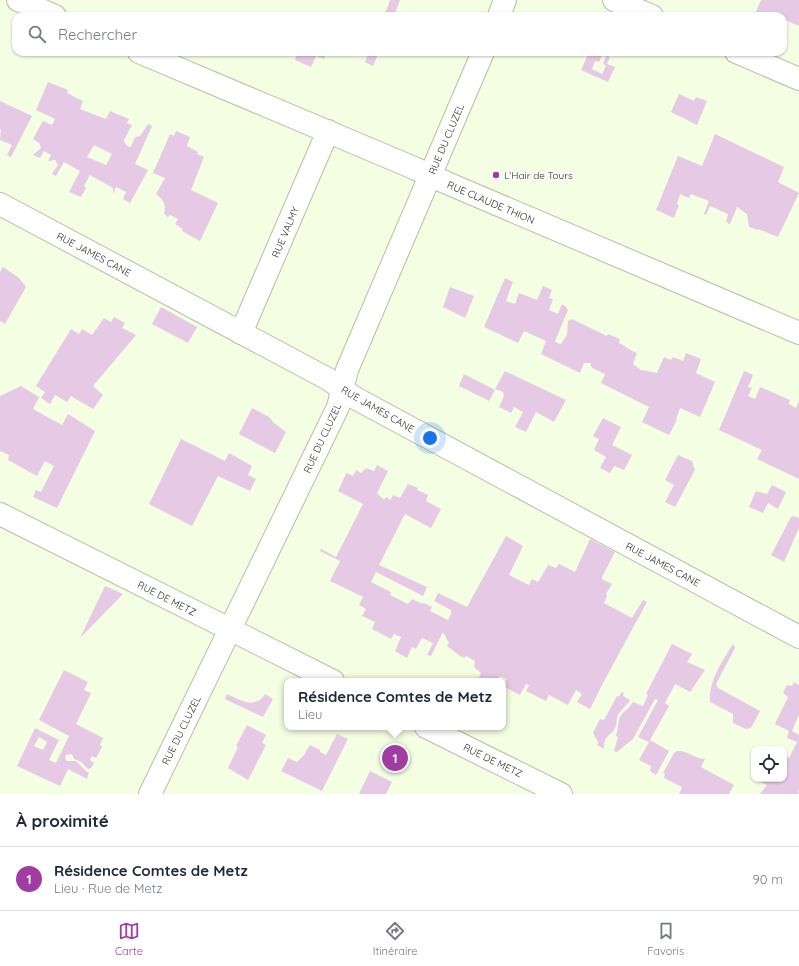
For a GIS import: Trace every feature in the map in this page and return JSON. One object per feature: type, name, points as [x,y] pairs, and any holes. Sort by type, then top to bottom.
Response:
[{"type":"street","points":[[18,0],[46,12]]},
{"type":"street","points":[[500,12],[505,0]]},
{"type":"street","points":[[614,0],[642,12]]},
{"type":"street","name":"RUE CLAUDE THION","points":[[149,56],[328,131],[799,333]]},
{"type":"street","name":"RUE DU CLUZEL","points":[[150,794],[338,407],[347,370],[481,56]]},
{"type":"street","points":[[745,56],[799,79]]},
{"type":"street","name":"RUE VALMY","points":[[241,333],[328,131]]},
{"type":"street","name":"RUE JAMES CANE","points":[[0,204],[328,379],[355,398],[799,637]]},
{"type":"street","name":"RUE DE METZ","points":[[0,514],[328,678]]},
{"type":"street","name":"RUE DE METZ","points":[[432,730],[561,794]]},
{"type":"shaded area","points":[[390,0],[400,0],[396,12],[386,12]]},
{"type":"shaded area","points":[[761,0],[799,0],[799,26],[787,21],[787,12],[756,12]]},
{"type":"shaded area","points":[[296,56],[316,56],[311,67],[295,60]]},
{"type":"shaded area","points":[[316,56],[325,56],[324,59]]},
{"type":"shaded area","points":[[367,56],[377,56],[373,66],[365,62]]},
{"type":"shaded area","points":[[587,56],[602,56],[599,62],[595,61],[592,69],[602,74],[606,66],[603,63],[606,56],[610,57],[607,64],[615,67],[608,82],[581,70]]},
{"type":"shaded area","points":[[48,82],[68,90],[67,93],[83,101],[80,109],[106,119],[110,111],[129,119],[127,123],[132,125],[124,140],[128,146],[131,147],[135,137],[140,136],[148,124],[152,126],[135,164],[148,170],[130,203],[123,199],[126,192],[116,187],[113,194],[113,188],[90,175],[84,186],[86,188],[81,197],[69,192],[80,171],[64,162],[56,176],[52,174],[58,165],[55,160],[48,161],[51,155],[44,151],[40,158],[33,155],[41,148],[39,143],[33,139],[43,121],[52,125],[55,119],[36,110]],"holes":[[[94,145],[112,154],[106,165],[87,157]]]},
{"type":"shaded area","points":[[679,94],[694,101],[696,97],[707,101],[697,125],[671,112]]},
{"type":"shaded area","points":[[0,101],[32,116],[11,157],[7,155],[12,145],[0,140]]},
{"type":"shaded area","points":[[176,131],[190,137],[187,146],[198,152],[197,154],[204,157],[191,190],[218,203],[200,241],[182,231],[183,229],[175,224],[178,219],[170,215],[168,217],[164,214],[164,202],[156,194],[165,178],[153,173],[170,134],[174,136]]},
{"type":"shaded area","points":[[715,134],[784,167],[778,182],[799,193],[778,237],[749,227],[747,214],[737,207],[730,224],[726,222],[728,214],[710,206],[706,215],[704,214],[709,201],[691,194],[689,198],[680,194],[677,204],[679,205],[674,218],[656,210],[678,156],[702,166]]},
{"type":"shaded area","points":[[3,267],[19,278],[26,287],[5,324],[0,321],[0,272]]},
{"type":"shaded area","points":[[505,278],[513,282],[506,301],[515,304],[519,293],[537,300],[543,286],[552,290],[549,298],[553,299],[549,310],[558,314],[562,304],[566,307],[568,310],[555,341],[557,343],[561,344],[567,335],[568,321],[572,319],[607,336],[608,334],[620,339],[619,343],[637,353],[633,364],[641,370],[657,373],[664,357],[671,360],[673,357],[683,361],[686,353],[701,359],[696,373],[715,382],[700,417],[680,408],[676,419],[677,420],[669,435],[642,422],[649,407],[601,383],[605,374],[592,368],[590,363],[584,363],[580,373],[541,354],[546,341],[524,331],[518,343],[484,327]]},
{"type":"shaded area","points":[[450,287],[474,296],[465,318],[443,307]]},
{"type":"shaded area","points":[[161,307],[197,327],[188,343],[152,324]]},
{"type":"shaded area","points":[[114,317],[125,323],[122,328],[136,335],[93,386],[103,395],[93,409],[71,396],[67,402],[55,395],[50,404],[41,398],[45,392],[36,386],[71,329],[79,334],[82,329],[92,335],[104,318],[111,322]]},
{"type":"shaded area","points":[[505,371],[566,400],[554,422],[536,412],[526,432],[515,427],[523,412],[514,407],[511,413],[499,407],[504,396],[503,392],[495,389]]},
{"type":"shaded area","points":[[744,371],[753,375],[748,387],[752,388],[748,396],[755,399],[760,387],[790,400],[789,404],[796,408],[799,401],[799,479],[757,459],[762,450],[719,430]]},
{"type":"shaded area","points":[[464,374],[495,390],[489,401],[459,386]]},
{"type":"shaded area","points":[[21,386],[39,397],[33,409],[62,425],[68,414],[95,431],[57,508],[33,497],[36,490],[41,492],[54,466],[45,461],[37,476],[8,460],[9,455],[0,451],[0,396]]},
{"type":"shaded area","points":[[252,408],[269,417],[286,432],[275,453],[239,434]]},
{"type":"shaded area","points":[[603,418],[621,427],[612,445],[632,455],[624,470],[614,466],[610,473],[600,468],[606,457],[594,450],[599,439],[593,436]]},
{"type":"shaded area","points":[[181,439],[225,461],[229,453],[252,466],[248,475],[256,479],[250,491],[218,476],[192,526],[149,504]]},
{"type":"shaded area","points":[[678,455],[692,461],[695,470],[675,507],[665,502],[674,485],[665,480]]},
{"type":"shaded area","points":[[377,465],[388,471],[377,493],[384,500],[386,497],[391,500],[393,495],[400,498],[408,484],[418,488],[417,490],[428,495],[426,501],[441,509],[431,528],[405,514],[379,565],[427,587],[423,596],[376,572],[371,582],[391,592],[390,595],[408,604],[412,599],[423,604],[424,603],[432,607],[430,611],[448,620],[451,610],[434,601],[438,593],[467,607],[506,536],[523,546],[509,575],[529,585],[532,579],[538,582],[548,565],[556,568],[559,564],[575,572],[590,539],[615,552],[602,577],[602,579],[612,584],[606,594],[607,596],[604,603],[632,618],[643,600],[647,602],[590,709],[577,702],[582,694],[576,690],[568,705],[549,695],[546,701],[526,691],[529,685],[526,684],[520,695],[506,688],[507,679],[500,676],[499,678],[478,678],[481,673],[474,667],[475,661],[466,656],[464,658],[460,656],[447,646],[449,643],[443,632],[431,656],[427,655],[433,643],[422,638],[416,649],[412,647],[407,658],[395,651],[401,637],[394,634],[391,639],[372,629],[375,622],[362,616],[366,609],[359,605],[363,597],[330,581],[340,561],[320,551],[321,549],[336,557],[363,504],[338,491],[346,474],[347,473],[353,476],[356,470],[361,473],[366,468],[374,471]]},
{"type":"shaded area","points":[[772,485],[786,492],[778,509],[768,503],[763,513],[749,507],[756,491],[767,494]]},
{"type":"shaded area","points":[[794,516],[799,518],[799,528],[784,562],[771,555],[791,517]]},
{"type":"shaded area","points":[[105,586],[123,594],[80,638]]},
{"type":"shaded area","points":[[672,644],[692,654],[687,662],[705,670],[690,692],[675,684],[665,703],[669,706],[650,740],[669,751],[656,775],[650,771],[651,766],[639,760],[649,742],[638,737],[658,700],[655,699],[633,739],[618,751],[614,751],[618,737],[616,736],[620,717],[633,702],[643,706],[648,695],[646,694]]},
{"type":"shaded area","points":[[733,644],[735,648],[716,684],[718,688],[760,711],[751,728],[746,729],[733,723],[733,714],[710,702],[711,687],[714,679]]},
{"type":"shaded area","points":[[64,670],[88,682],[84,690],[91,693],[76,724],[103,738],[100,745],[102,747],[96,758],[92,756],[90,760],[94,763],[91,768],[88,769],[81,762],[74,759],[72,754],[66,755],[65,758],[67,761],[76,761],[87,772],[89,772],[87,779],[68,769],[60,786],[17,766],[35,728],[59,740],[49,760],[56,763],[69,736],[39,720]],"holes":[[[39,737],[47,742],[43,750],[34,746]]]},
{"type":"shaded area","points":[[794,682],[799,685],[799,715],[792,731],[799,735],[799,794],[760,794],[767,785],[761,782],[787,782],[787,757],[789,758],[797,742],[787,738],[789,731],[775,724],[788,697],[783,693],[787,685],[792,686]]},
{"type":"shaded area","points":[[622,692],[624,693],[623,696],[630,700],[618,715],[616,727],[605,740],[604,749],[597,745],[598,742],[593,733],[600,719],[604,720],[617,696],[619,696]]},
{"type":"shaded area","points":[[227,694],[242,701],[252,703],[257,702],[265,694],[273,699],[263,717],[225,699]]},
{"type":"shaded area","points":[[247,725],[266,735],[262,743],[266,745],[248,780],[228,768],[238,747],[236,746]]},
{"type":"shaded area","points":[[337,734],[348,739],[322,791],[281,771],[288,758],[297,762],[304,755],[310,745],[326,755]]},
{"type":"shaded area","points":[[677,751],[705,759],[701,767],[734,785],[729,794],[679,794],[682,787],[664,778],[665,774],[663,773],[674,753]]},
{"type":"shaded area","points":[[370,771],[392,782],[386,794],[359,794]]},
{"type":"place","name":"L'Hair de Tours","points":[[496,175]]},
{"type":"place","name":"Résidence Comtes de Metz","points":[[395,758]]}]
